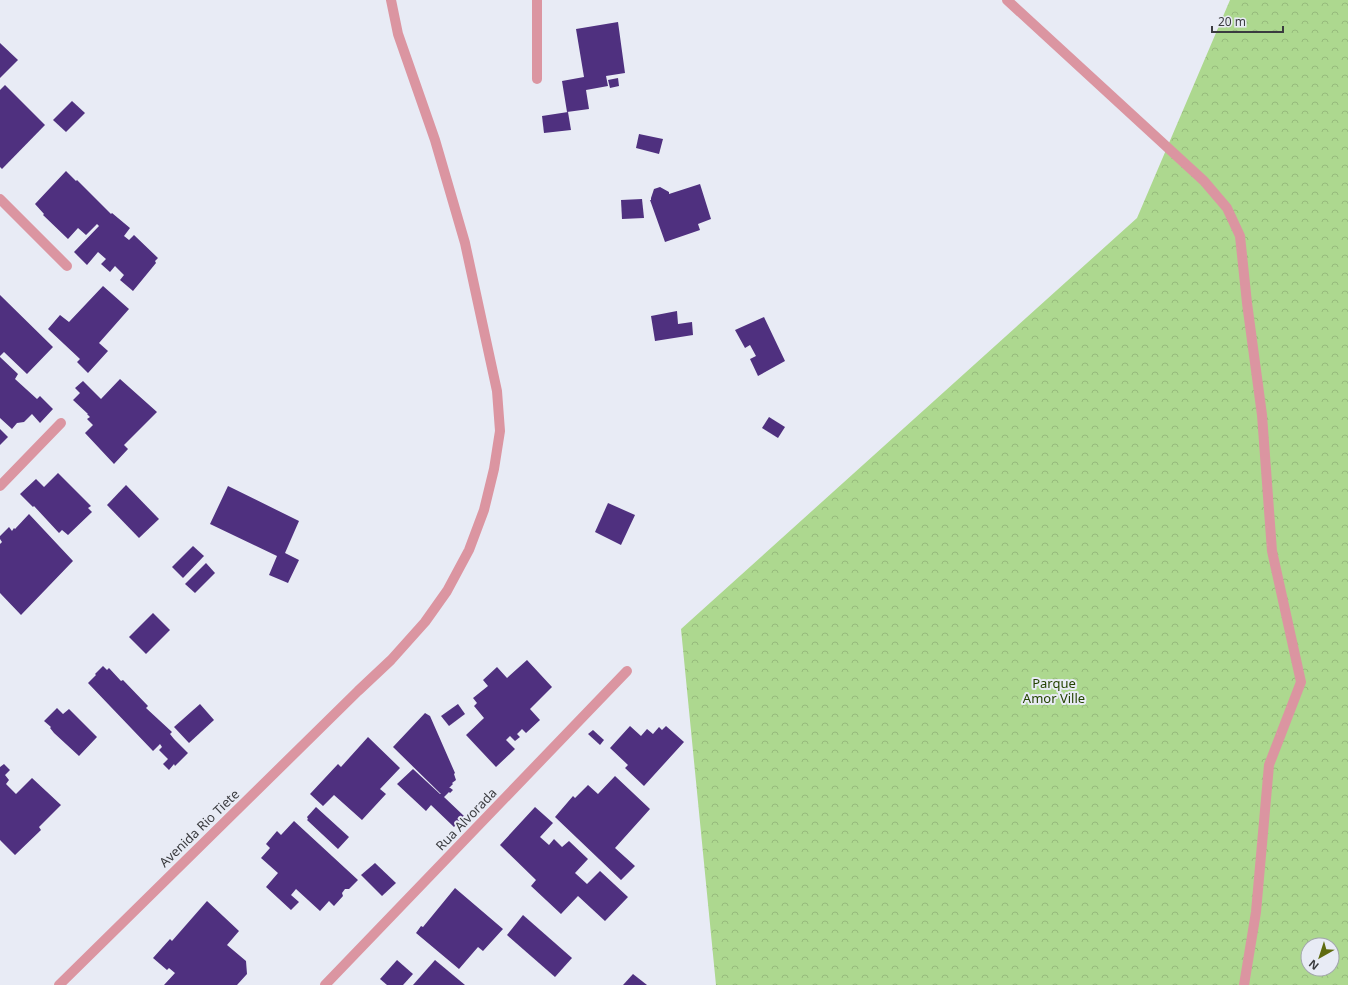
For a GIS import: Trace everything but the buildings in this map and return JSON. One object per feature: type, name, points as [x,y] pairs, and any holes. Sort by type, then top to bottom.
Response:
[{"type":"street","points":[[537,0],[537,79]]},
{"type":"street","points":[[1007,0],[1204,181],[1227,208],[1240,236],[1247,303],[1262,415],[1272,551],[1301,682],[1269,765],[1256,912],[1244,985]]},
{"type":"street","name":"Avenida Rio Tiete","points":[[60,985],[391,660],[425,622],[447,591],[469,550],[484,510],[494,469],[500,432],[497,391],[465,243],[435,140],[398,34],[392,2]]},
{"type":"street","points":[[0,199],[67,266]]},
{"type":"street","points":[[0,486],[61,423]]},
{"type":"street","name":"Rua Alvorada","points":[[325,985],[627,671]]},
{"type":"green space","name":"Parque Amor Ville","points":[[1230,0],[1348,0],[1348,985],[716,985],[681,629],[1137,218]]}]
